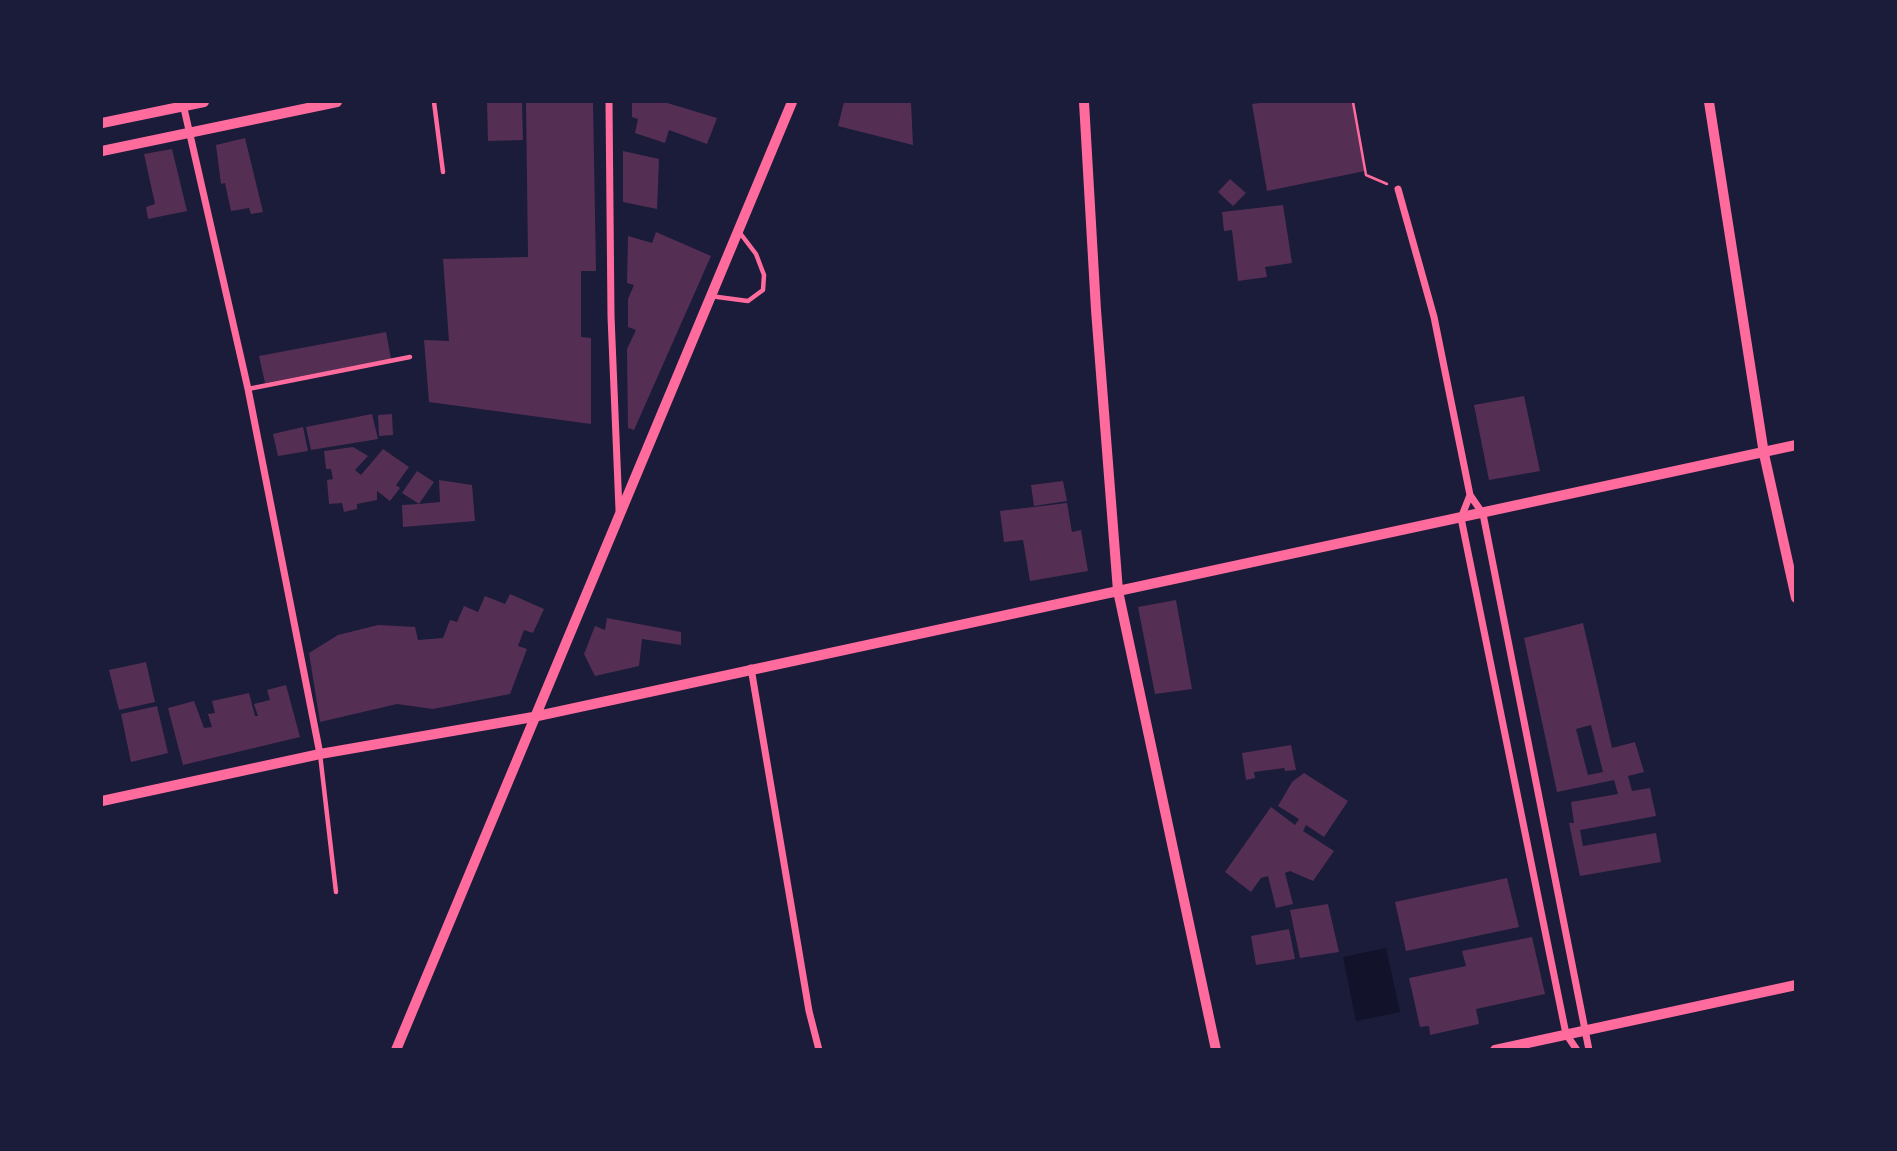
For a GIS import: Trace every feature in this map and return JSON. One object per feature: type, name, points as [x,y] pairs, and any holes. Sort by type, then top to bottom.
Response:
[{"type":"main road","points":[[396,1049],[792,102]]},
{"type":"main road","points":[[1084,102],[1096,310],[1118,591],[1216,1049]]},
{"type":"main road","points":[[102,801],[320,754],[533,717],[1796,445]]},
{"type":"main road","points":[[1764,454],[1796,597]]},
{"type":"street","points":[[102,123],[183,104],[204,102]]},
{"type":"street","points":[[102,151],[337,102]]},
{"type":"street","points":[[609,102],[611,316],[619,512]]},
{"type":"street","points":[[1709,102],[1764,454]]},
{"type":"street","points":[[183,104],[248,389],[320,754]]},
{"type":"street","points":[[1398,190],[1434,317],[1469,495],[1483,513],[1589,1049]]},
{"type":"street","points":[[1469,495],[1461,518],[1566,1034],[1577,1049]]},
{"type":"street","points":[[751,668],[809,1010],[819,1049]]},
{"type":"street","points":[[1495,1049],[1796,985]]},
{"type":"lane","points":[[434,102],[443,172]]},
{"type":"lane","points":[[709,296],[748,301],[763,290],[764,275],[756,254],[737,230]]},
{"type":"lane","points":[[248,389],[410,358]]},
{"type":"lane","points":[[320,754],[336,892]]},
{"type":"path","points":[[1353,102],[1366,175],[1398,190]]},
{"type":"shaded area","points":[[1386,948],[1400,1012],[1356,1021],[1343,957]]},
{"type":"building","points":[[487,102],[522,102],[523,140],[488,141]]},
{"type":"building","points":[[526,102],[593,102],[596,271],[581,271],[581,337],[591,338],[591,424],[429,402],[424,340],[449,341],[443,259],[528,257]]},
{"type":"building","points":[[632,102],[664,102],[717,118],[707,144],[669,130],[665,143],[635,133],[638,119],[632,117]]},
{"type":"building","points":[[844,102],[911,102],[913,145],[838,126]]},
{"type":"building","points":[[1353,102],[1365,171],[1267,191],[1252,104]]},
{"type":"building","points":[[245,138],[263,212],[251,214],[249,208],[231,211],[225,183],[221,184],[216,145]]},
{"type":"building","points":[[172,149],[187,211],[148,219],[146,207],[155,204],[144,154]]},
{"type":"building","points":[[623,151],[659,159],[657,209],[623,202]]},
{"type":"building","points":[[1230,179],[1246,193],[1233,206],[1218,192]]},
{"type":"building","points":[[1283,205],[1292,263],[1265,267],[1267,277],[1238,281],[1232,230],[1224,231],[1222,212]]},
{"type":"building","points":[[656,232],[711,256],[634,430],[628,428],[627,349],[636,330],[628,327],[628,299],[634,285],[627,283],[628,236],[652,243]]},
{"type":"building","points":[[386,332],[391,359],[265,383],[259,356]]},
{"type":"building","points":[[1524,396],[1540,471],[1489,480],[1474,405]]},
{"type":"building","points":[[372,414],[378,439],[311,450],[306,427]]},
{"type":"building","points":[[392,414],[393,435],[379,436],[378,415]]},
{"type":"building","points":[[303,427],[308,451],[278,456],[273,434]]},
{"type":"building","points":[[353,447],[368,456],[355,470],[361,475],[383,449],[409,467],[396,485],[400,488],[390,501],[377,491],[377,500],[357,504],[357,509],[344,512],[342,503],[329,504],[327,480],[333,479],[331,469],[326,469],[324,451]]},
{"type":"building","points":[[417,471],[434,482],[419,504],[402,493]]},
{"type":"building","points":[[439,480],[472,485],[475,521],[403,527],[402,505],[440,502]]},
{"type":"building","points":[[1063,481],[1067,501],[1034,506],[1031,485]]},
{"type":"building","points":[[1067,503],[1072,532],[1081,530],[1088,571],[1030,581],[1023,540],[1004,542],[1000,511]]},
{"type":"building","points":[[510,594],[544,609],[533,633],[524,630],[518,646],[527,649],[510,694],[433,709],[397,704],[320,722],[309,653],[338,635],[378,625],[415,627],[418,640],[443,638],[450,620],[457,622],[464,606],[478,612],[485,596],[505,604]]},
{"type":"building","points":[[1176,600],[1192,689],[1155,694],[1138,607]]},
{"type":"building","points":[[607,618],[681,632],[681,645],[642,639],[639,666],[595,676],[584,654],[595,626],[605,630]]},
{"type":"building","points":[[1583,623],[1612,748],[1635,742],[1644,772],[1628,776],[1632,791],[1650,788],[1656,816],[1580,830],[1583,846],[1656,833],[1661,862],[1580,876],[1569,823],[1574,823],[1571,802],[1618,794],[1614,780],[1557,792],[1524,638]],"holes":[[[1591,725],[1603,772],[1588,775],[1576,729]]]},
{"type":"building","points":[[146,662],[155,702],[119,710],[109,670]]},
{"type":"building","points":[[286,685],[300,737],[183,765],[168,708],[194,701],[204,728],[212,727],[208,714],[215,713],[212,701],[249,693],[255,716],[258,716],[254,704],[270,700],[267,690]]},
{"type":"building","points":[[157,706],[168,753],[131,762],[121,714]]},
{"type":"building","points":[[1291,745],[1296,770],[1285,771],[1284,768],[1254,772],[1255,778],[1246,780],[1242,753]]},
{"type":"building","points":[[1304,773],[1348,801],[1324,837],[1306,825],[1303,831],[1334,851],[1313,881],[1290,871],[1285,873],[1293,904],[1276,908],[1268,876],[1261,878],[1251,892],[1225,872],[1271,807],[1295,825],[1299,819],[1278,806],[1292,782]]},
{"type":"building","points":[[1507,878],[1519,927],[1406,951],[1395,902]]},
{"type":"building","points":[[1328,904],[1339,952],[1300,958],[1290,910]]},
{"type":"building","points":[[1289,929],[1295,959],[1256,965],[1251,936]]},
{"type":"building","points":[[1532,937],[1545,994],[1476,1009],[1479,1024],[1430,1035],[1429,1026],[1420,1027],[1409,978],[1466,966],[1462,951]]}]
